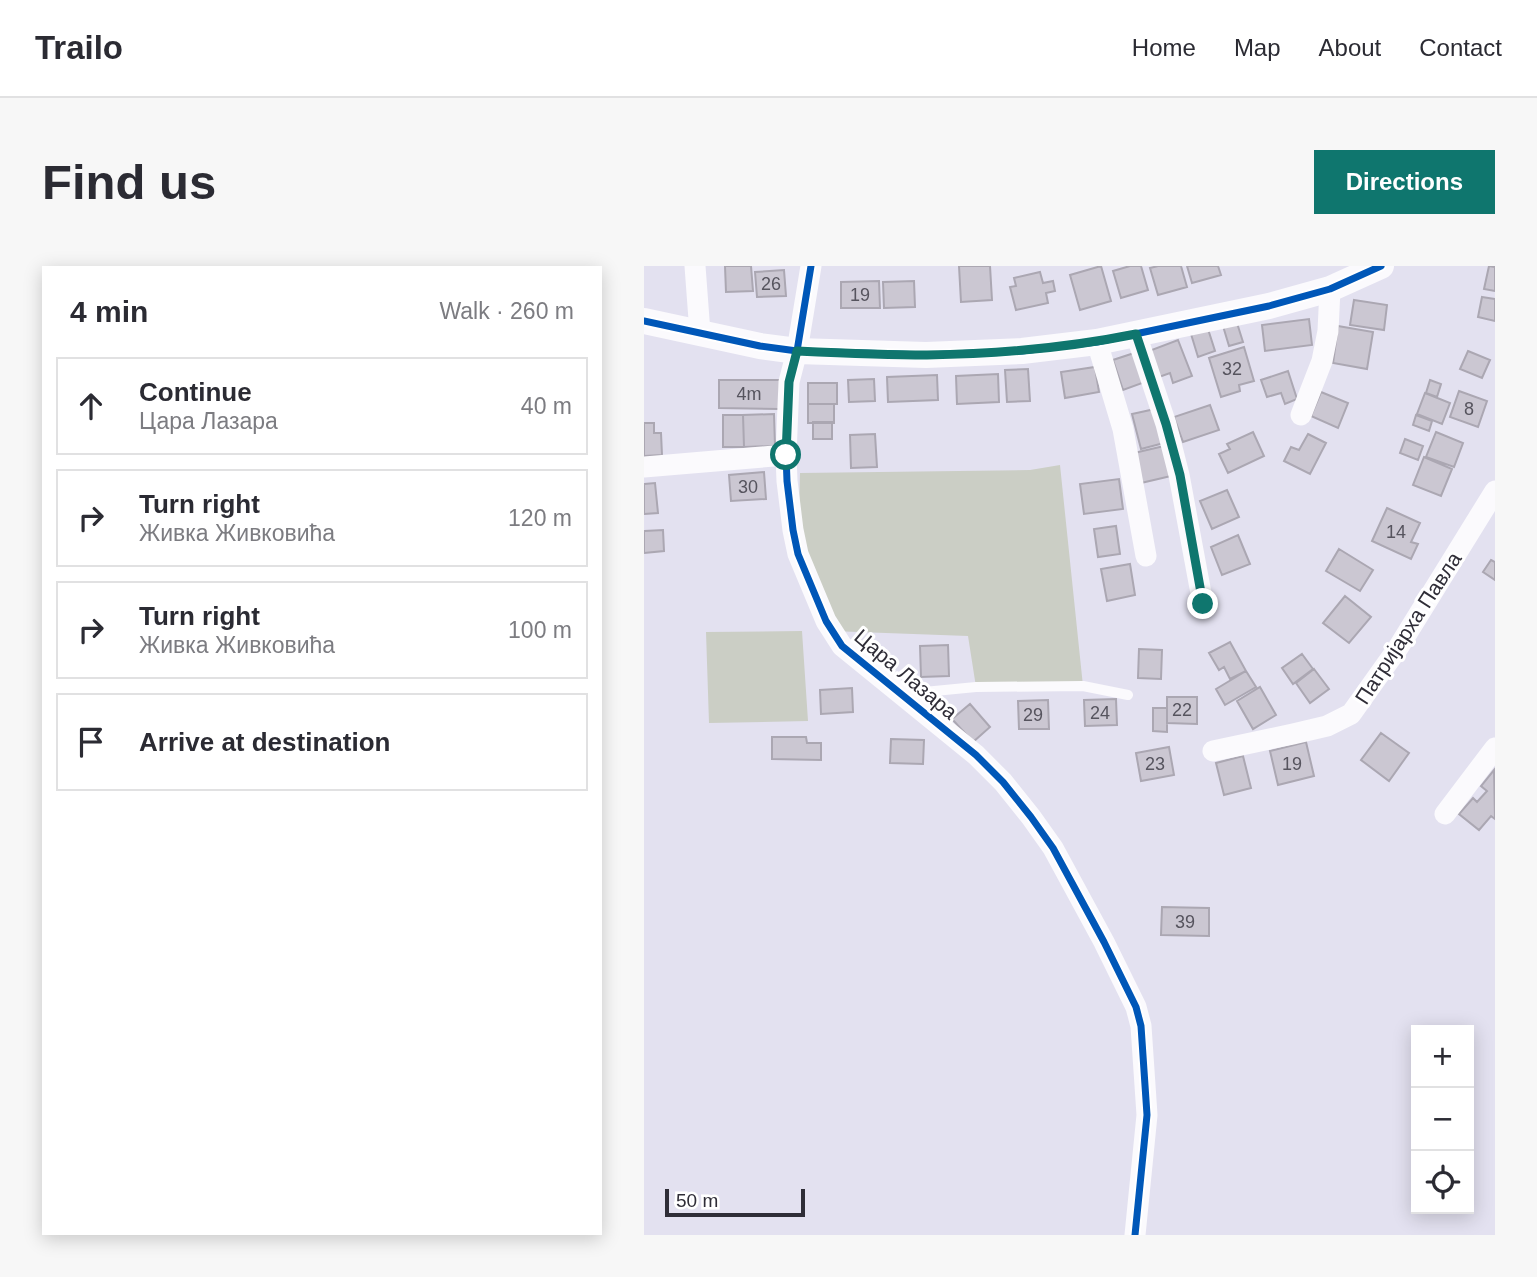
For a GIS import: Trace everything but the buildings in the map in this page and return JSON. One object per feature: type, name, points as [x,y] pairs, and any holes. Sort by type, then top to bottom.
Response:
[{"type":"street","points":[[695,266],[700,333]]},
{"type":"street","name":"Цара Лазара","points":[[811,266],[789,382],[786,455],[798,554],[826,621],[842,646],[976,755],[1010,790],[1053,848],[1104,942],[1136,1007],[1141,1026],[1147,1115],[1135,1235]]},
{"type":"street","points":[[644,321],[760,346],[797,351],[926,355],[1022,351],[1097,342],[1269,306],[1330,289],[1381,266]]},
{"type":"street","points":[[1301,415],[1322,361],[1329,321],[1330,289]]},
{"type":"street","points":[[1136,334],[1180,475],[1203,604]]},
{"type":"street","points":[[1097,342],[1123,429],[1146,556]]},
{"type":"street","points":[[644,467],[786,455]]},
{"type":"street","name":"Патријарха Павла","points":[[1213,751],[1327,726],[1351,714],[1398,648],[1495,491]]},
{"type":"street","points":[[1445,814],[1495,748]]},
{"type":"lane","name":"Цара Лазара","points":[[909,699],[924,692],[976,687],[1083,686],[1128,695]]},
{"type":"shaded area","points":[[1060,465],[1083,686],[976,687],[968,636],[831,631],[798,554],[800,473],[1030,470]]},
{"type":"shaded area","points":[[802,631],[808,721],[709,723],[706,632]]},
{"type":"cycle path","points":[[811,266],[789,382],[787,481],[798,554],[826,621],[842,646],[976,755],[1003,782],[1053,848],[1104,942],[1136,1007],[1141,1026],[1147,1115],[1135,1235]]},
{"type":"cycle path","points":[[644,321],[760,346],[797,351],[926,355],[1022,351],[1097,342],[1269,306],[1330,289],[1381,266]]},
{"type":"route","points":[[786,455],[789,382],[797,351],[926,355],[1022,351],[1057,348],[1136,334],[1180,475],[1203,604]]}]
